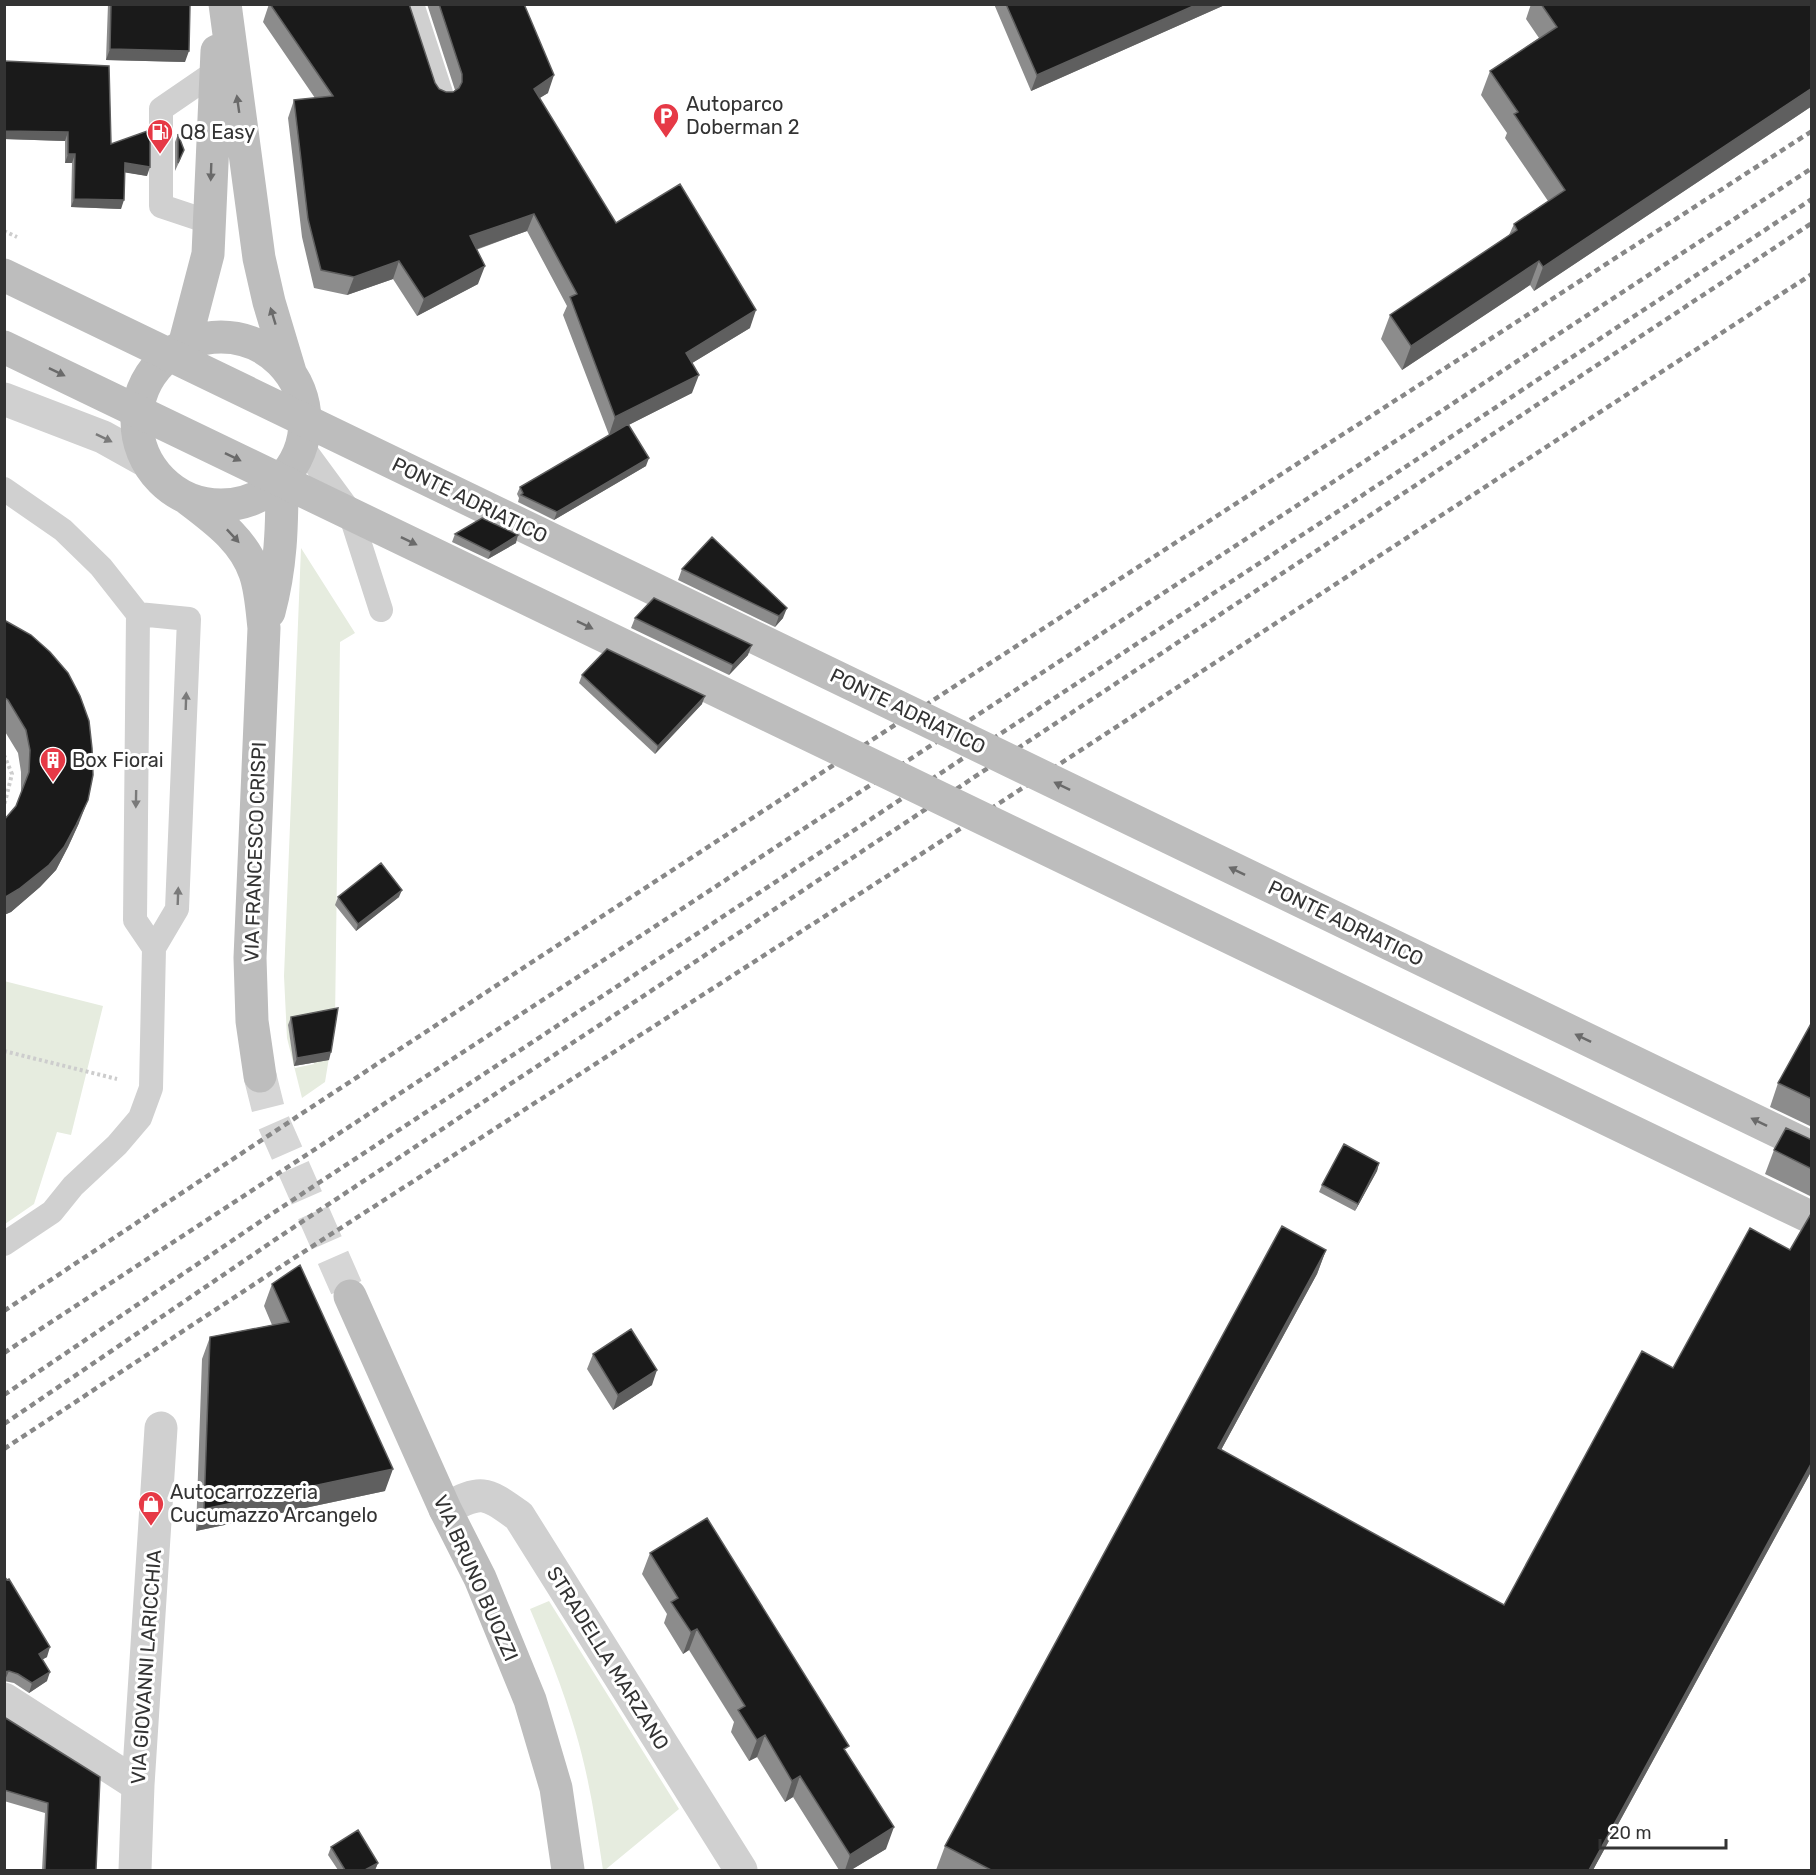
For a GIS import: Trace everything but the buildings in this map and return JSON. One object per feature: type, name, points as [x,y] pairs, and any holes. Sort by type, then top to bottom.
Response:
[{"type":"main road","points":[[184,346],[208,254],[215,72],[224,4]]},
{"type":"main road","points":[[188,499],[208,504],[231,505],[263,496],[282,481],[302,446],[305,427],[301,394],[290,372],[268,302],[259,258],[224,4]]},
{"type":"main road","name":"PONTE ADRIATICO","points":[[4,275],[1812,1148]]},
{"type":"main road","points":[[264,628],[256,575],[245,549],[228,531],[188,499],[171,489],[146,461],[138,427],[141,398],[145,385],[160,363],[184,346],[206,338],[240,339],[271,353],[290,372]]},
{"type":"main road","points":[[4,347],[1812,1218]]},
{"type":"main road","points":[[264,628],[276,585],[282,541],[282,481]]},
{"type":"main road","name":"VIA FRANCESCO CRISPI","points":[[260,1076],[252,1021],[250,958],[264,628]]},
{"type":"main road","name":"VIA BRUNO BUOZZI","points":[[350,1296],[445,1509],[480,1578],[530,1700],[555,1788],[568,1870]]},
{"type":"street","points":[[4,260],[184,346]]},
{"type":"street","points":[[7,403],[103,437],[146,461]]},
{"type":"street","name":"VIA GIOVANNI LARICCHIA","points":[[135,1870],[138,1785],[161,1428]]},
{"type":"street","name":"STRADELLA MARZANO","points":[[445,1509],[468,1497],[481,1494],[519,1516],[741,1870]]},
{"type":"street","points":[[4,1699],[138,1785]]},
{"type":"lane","points":[[412,4],[442,96]]},
{"type":"lane","points":[[209,222],[161,206],[161,109],[215,72]]},
{"type":"lane","points":[[302,446],[349,510],[381,610]]},
{"type":"lane","points":[[4,489],[63,530],[101,567],[138,614],[135,920],[154,948]]},
{"type":"lane","points":[[4,1244],[52,1212],[73,1186],[117,1145],[140,1118],[151,1088],[154,948],[177,909],[189,619],[138,614]]},
{"type":"path","points":[[4,755],[12,774],[4,806]]},
{"type":"path","points":[[4,1046],[6,1052],[151,1088]]},
{"type":"shaded area","points":[[301,548],[355,633],[340,642],[335,1021],[325,1082],[302,1098],[287,1038],[284,976]],"holes":[[[306,1022],[314,1064],[295,1068],[288,1025]]]},
{"type":"shaded area","points":[[4,981],[103,1006],[71,1135],[57,1132],[34,1204],[5,1224]]},
{"type":"shaded area","points":[[549,1601],[679,1809],[605,1870],[603,1870],[580,1747],[565,1699],[530,1609]]},
{"type":"tunnel","points":[[260,1076],[269,1112],[350,1296]]},
{"type":"railway","points":[[4,1311],[680,865],[1812,131]]},
{"type":"railway","points":[[4,1353],[1812,168]]},
{"type":"railway","points":[[4,1395],[270,1215],[1812,199]]},
{"type":"railway","points":[[4,1424],[279,1237],[1812,223]]},
{"type":"railway","points":[[4,1449],[291,1260],[909,862],[1812,274]]},
{"type":"place","name":"Autoparco Doberman 2","points":[[666,139]]},
{"type":"place","name":"Q8 Easy","points":[[160,155]]},
{"type":"place","name":"Box Fiorai","points":[[53,783]]},
{"type":"place","name":"Autocarrozzeria Cucumazzo Arcangelo","points":[[151,1527]]}]
